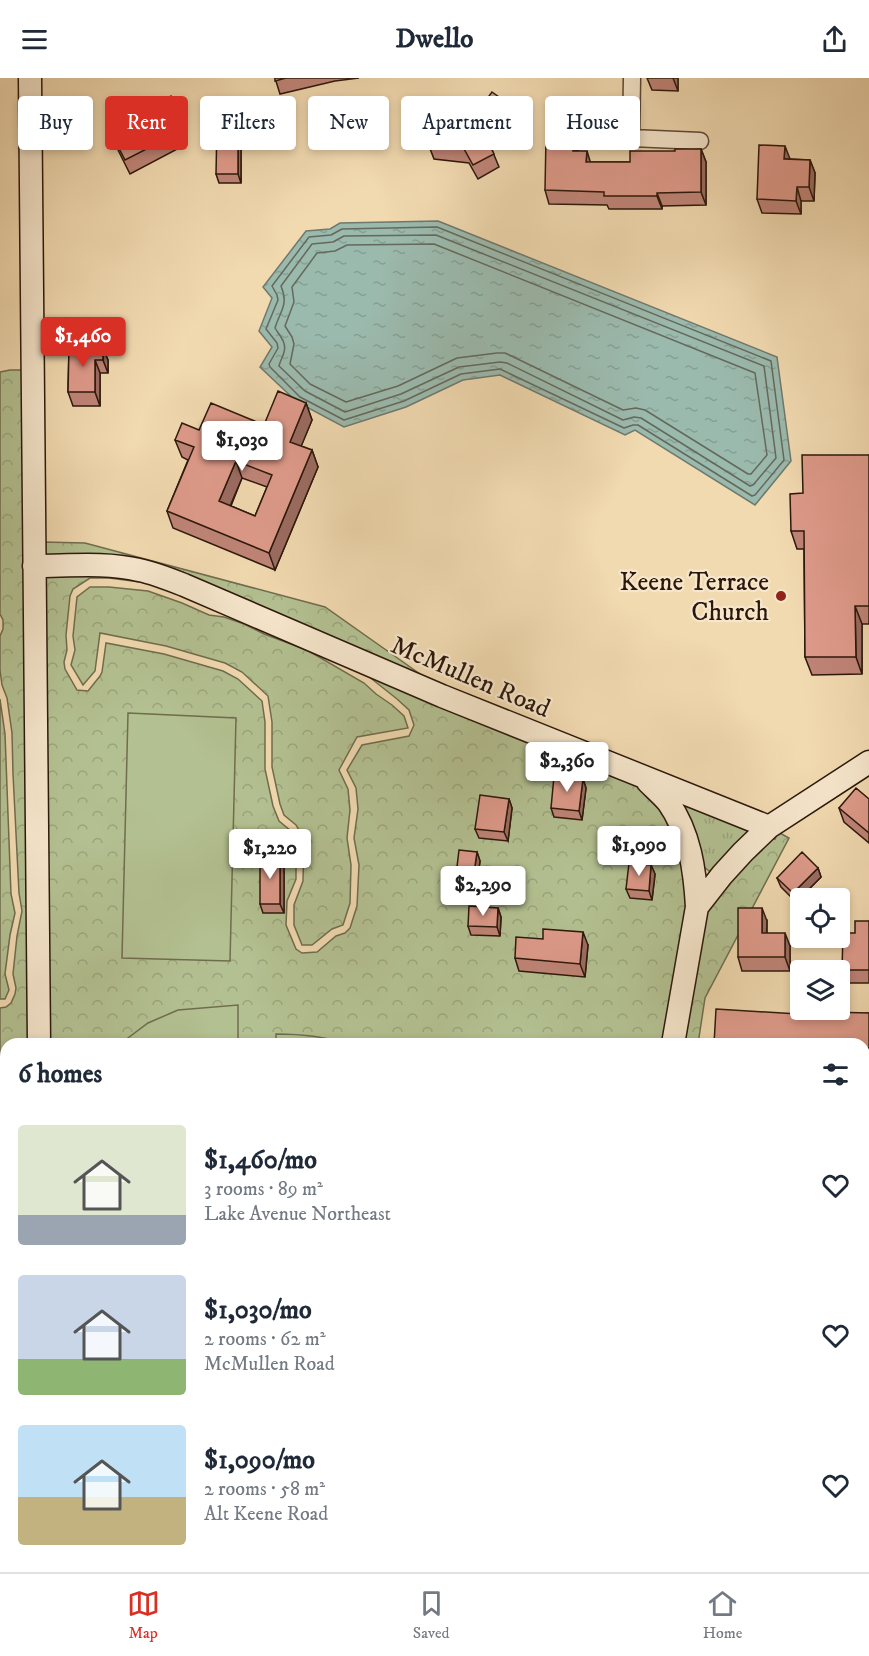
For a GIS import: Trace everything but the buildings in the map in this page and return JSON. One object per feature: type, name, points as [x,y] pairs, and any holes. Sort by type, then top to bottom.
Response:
[{"type":"street","points":[[30,78],[39,1038]]},
{"type":"street","points":[[632,78],[632,96]]},
{"type":"street","points":[[640,138],[700,141]]},
{"type":"street","name":"McMullen Road","points":[[34,566],[103,565],[153,573],[442,696],[769,827]]},
{"type":"street","points":[[697,907],[729,867],[769,827],[869,762]]},
{"type":"street","points":[[643,777],[668,802],[680,824],[689,849],[695,878],[697,907],[674,1038]]},
{"type":"green space","points":[[22,370],[31,1038],[0,1038],[0,1008],[11,1003],[15,994],[13,974],[22,911],[19,893],[12,733],[0,670],[0,636],[3,620],[0,614],[0,372]]},
{"type":"green space","points":[[43,542],[85,543],[325,607],[430,681],[187,576],[43,556]]},
{"type":"green space","points":[[43,575],[102,575],[148,583],[90,578],[73,589],[70,596],[66,635],[67,650],[64,662],[65,669],[77,690],[88,691],[100,676],[106,643],[164,654],[223,671],[238,679],[262,701],[265,722],[265,769],[273,806],[279,821],[291,831],[296,841],[296,879],[287,901],[286,925],[296,949],[302,953],[317,952],[336,936],[345,933],[350,928],[357,906],[359,865],[354,838],[358,809],[356,788],[347,770],[362,745],[409,736],[414,725],[409,710],[368,676],[638,785],[661,808],[681,852],[688,906],[666,1038],[48,1038]]},
{"type":"green space","points":[[90,587],[148,591],[209,615],[244,624],[307,650],[364,683],[404,716],[408,728],[357,737],[339,770],[348,789],[350,810],[347,838],[351,865],[350,903],[343,925],[332,929],[312,945],[302,945],[294,925],[294,905],[303,881],[304,839],[296,825],[284,815],[280,804],[272,767],[272,722],[268,696],[242,672],[225,663],[166,646],[100,633],[95,671],[83,685],[71,665],[75,650],[73,636],[77,597]]},
{"type":"green space","points":[[0,699],[5,734],[11,894],[15,913],[5,974],[9,990],[5,999],[0,999]]},
{"type":"green space","points":[[128,713],[236,718],[230,961],[122,958]]},
{"type":"green space","points":[[678,799],[750,831],[714,870],[709,871],[704,867]]},
{"type":"green space","points":[[778,832],[789,838],[705,998],[699,1038],[683,1038],[706,910],[728,882],[771,838],[775,839]]},
{"type":"green space","points":[[238,1005],[238,1038],[128,1038],[148,1023],[178,1010]]},
{"type":"green space","points":[[276,1034],[294,1034],[324,1038],[276,1038]]},
{"type":"water","points":[[438,221],[777,357],[791,461],[755,505],[635,430],[625,435],[500,375],[463,380],[406,407],[344,427],[297,402],[260,367],[272,347],[259,331],[272,298],[263,287],[306,231],[330,229],[340,223]]},
{"type":"place","name":"Keene Terrace Church","points":[[781,596]]}]
